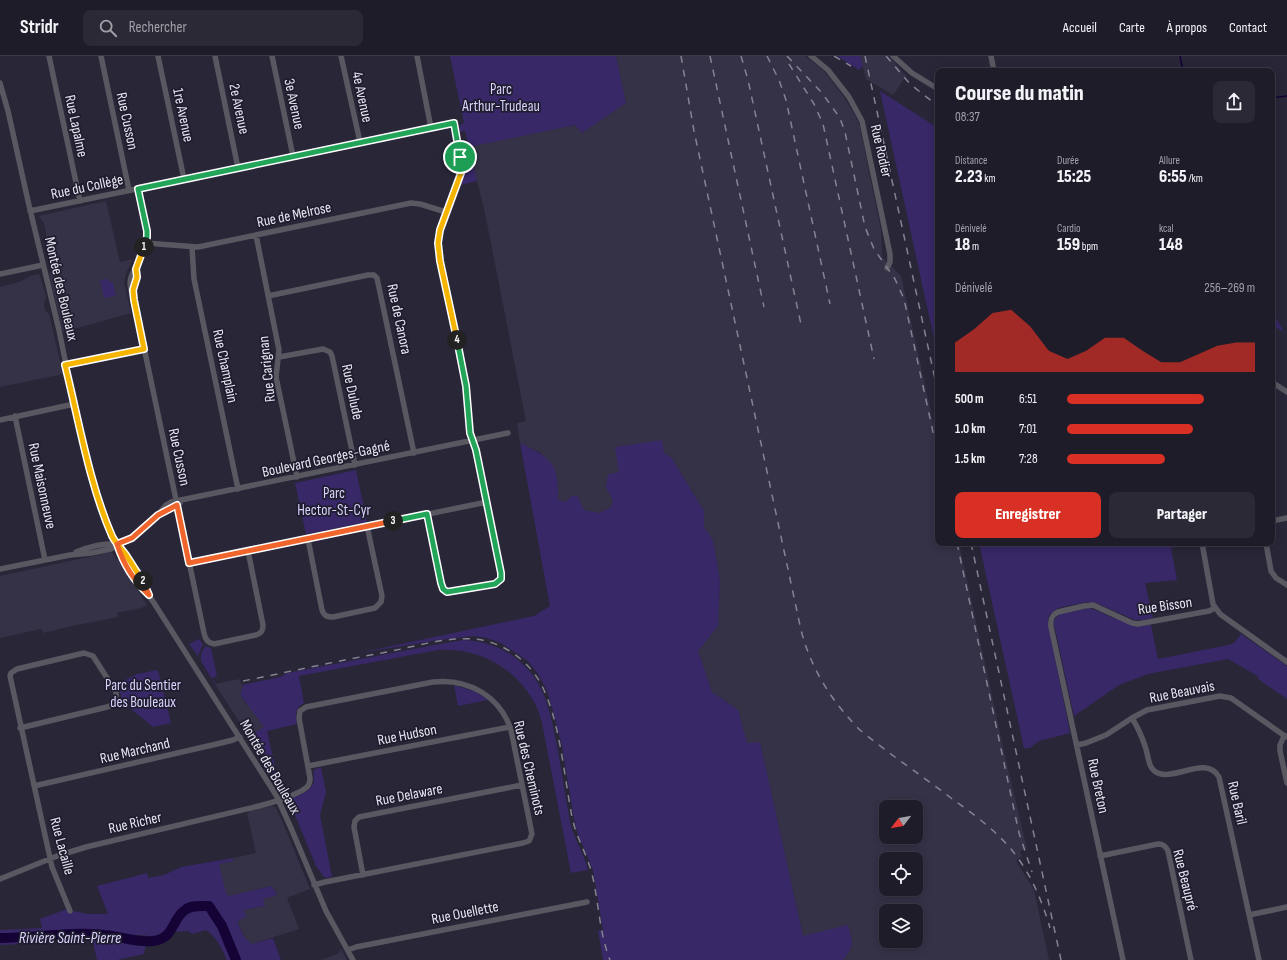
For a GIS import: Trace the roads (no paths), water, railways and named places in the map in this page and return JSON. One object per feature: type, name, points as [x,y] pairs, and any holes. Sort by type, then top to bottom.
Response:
[{"type":"street","name":"Rue Lapalme","points":[[49,56],[80,201]]},
{"type":"street","name":"Rue Cusson","points":[[101,56],[130,190]]},
{"type":"street","name":"1re Avenue","points":[[158,56],[184,180]]},
{"type":"street","name":"2e Avenue","points":[[215,56],[238,168]]},
{"type":"street","name":"3e Avenue","points":[[272,56],[293,156]]},
{"type":"street","name":"4e Avenue","points":[[341,56],[360,142]]},
{"type":"street","points":[[416,56],[431,128]]},
{"type":"street","name":"Rue Rodier","points":[[811,56],[823,65],[836,81],[855,106],[862,121],[890,254],[890,262],[887,268]]},
{"type":"street","points":[[893,56],[912,73],[935,87]]},
{"type":"street","points":[[991,56],[993,68]]},
{"type":"street","name":"Montée des Bouleaux","points":[[0,82],[64,351],[65,365],[74,404],[97,493],[112,536],[117,544],[121,557],[140,587],[149,595],[279,800],[331,922],[354,960]]},
{"type":"street","name":"Rue du Collège","points":[[30,211],[454,123],[462,168],[446,212]]},
{"type":"street","name":"Rue Cusson","points":[[138,189],[147,231],[145,243],[136,269],[132,272],[130,290],[134,300],[204,633],[207,641],[214,644],[256,635],[263,629],[248,551]]},
{"type":"street","name":"Rue de Melrose","points":[[145,243],[192,247],[411,203],[420,204],[446,212]]},
{"type":"street","points":[[427,514],[442,586],[447,592],[495,584],[501,579],[476,450],[470,433],[465,378],[438,249],[438,236],[446,212]]},
{"type":"street","name":"Rue Carignan","points":[[256,235],[279,350],[276,377],[297,477]]},
{"type":"street","name":"Rue Champlain","points":[[192,247],[194,279],[238,489]]},
{"type":"street","points":[[0,274],[43,265]]},
{"type":"street","name":"Rue de Canora","points":[[268,296],[368,275],[374,275],[377,278],[414,453]]},
{"type":"street","points":[[65,365],[144,349]]},
{"type":"street","name":"Rue Dulude","points":[[279,357],[323,349],[330,352],[355,465]]},
{"type":"street","points":[[1275,384],[1287,392]]},
{"type":"street","points":[[0,420],[74,404]]},
{"type":"street","name":"Rue Maisonneuve","points":[[15,416],[46,560]]},
{"type":"street","name":"Boulevard Georges-Gagné","points":[[0,569],[70,555],[111,549],[117,544],[125,542],[135,535],[158,515],[168,503],[176,503],[183,500],[508,433]]},
{"type":"street","points":[[189,563],[487,502]]},
{"type":"street","points":[[1275,520],[1287,518]]},
{"type":"street","points":[[308,539],[324,614],[326,616],[333,617],[376,608],[381,602],[382,596],[367,526]]},
{"type":"street","points":[[1203,546],[1215,608],[1220,614],[1287,662]]},
{"type":"street","points":[[1267,546],[1271,571],[1274,576],[1287,585]]},
{"type":"street","name":"Rue Bisson","points":[[1052,616],[1061,611],[1084,606],[1093,606],[1140,624],[1208,611],[1215,608]]},
{"type":"street","name":"Rue Breton","points":[[1052,616],[1051,627],[1123,960]]},
{"type":"street","name":"Rue Lacaille","points":[[20,728],[114,704],[116,692],[93,656],[84,653],[17,669],[11,673],[10,680],[20,728],[52,867],[70,911]]},
{"type":"street","name":"Rue des Cheminots","points":[[279,800],[309,785],[310,778],[299,714],[302,708],[433,682],[453,681],[472,686],[489,696],[499,706],[510,727],[532,834],[531,838],[526,842],[314,885]]},
{"type":"street","name":"Rue Beauvais","points":[[1077,746],[1106,735],[1147,710],[1220,696],[1231,698],[1286,736]]},
{"type":"street","name":"Rue Baril","points":[[1132,718],[1145,746],[1150,765],[1157,773],[1167,774],[1203,768],[1213,770],[1217,774],[1220,780],[1259,960]]},
{"type":"street","name":"Rue Hudson","points":[[308,766],[510,727]]},
{"type":"street","points":[[1286,736],[1280,745],[1280,751],[1287,783]]},
{"type":"street","name":"Rue Marchand","points":[[34,786],[214,745],[240,737]]},
{"type":"street","name":"Rue Delaware","points":[[363,874],[354,827],[355,821],[359,817],[522,785]]},
{"type":"street","name":"Rue Richer","points":[[0,879],[50,859],[86,847],[246,810],[279,800]]},
{"type":"street","name":"Rue Beaupré","points":[[1100,856],[1158,844],[1166,846],[1192,960]]},
{"type":"street","name":"Rue Ouellette","points":[[348,950],[587,902]]},
{"type":"street","points":[[1249,915],[1287,907]]},
{"type":"waterway","points":[[1180,56],[1182,68]]},
{"type":"waterway","points":[[1275,98],[1287,96]]},
{"type":"waterway","name":"Rivière Saint-Pierre","points":[[0,938],[91,934],[141,941],[153,941],[160,939],[169,933],[177,919],[187,908],[209,906],[222,926],[236,960]]},
{"type":"railway","points":[[681,56],[694,131],[801,630],[810,658],[824,684],[840,708],[860,730],[882,748],[975,815],[1011,849],[1024,867],[1035,887],[1050,928]]},
{"type":"railway","points":[[710,56],[764,307]]},
{"type":"railway","points":[[741,56],[748,80],[802,329]]},
{"type":"railway","points":[[767,56],[779,80],[786,100],[830,304]]},
{"type":"railway","points":[[787,56],[822,93],[840,118],[845,132],[865,227],[874,249],[895,279],[904,299],[935,441]]},
{"type":"railway","points":[[834,56],[851,66]]},
{"type":"railway","points":[[865,56],[935,379]]},
{"type":"railway","points":[[886,56],[910,84],[935,104]]},
{"type":"railway","points":[[789,64],[814,104],[823,124],[874,359]]},
{"type":"railway","points":[[958,546],[1019,833],[1032,872]]},
{"type":"railway","points":[[972,546],[1061,960]]},
{"type":"railway","points":[[243,681],[426,644],[460,639],[491,642],[508,650],[524,662],[541,684],[553,714],[561,749],[572,817],[592,874],[601,928],[610,960]]},
{"type":"park label","name":"Parc Arthur-Trudeau","points":[[501,98]]},
{"type":"park label","name":"Parc Hector-St-Cyr","points":[[334,502]]},
{"type":"park label","name":"Parc du Sentier des Bouleaux","points":[[143,694]]}]
